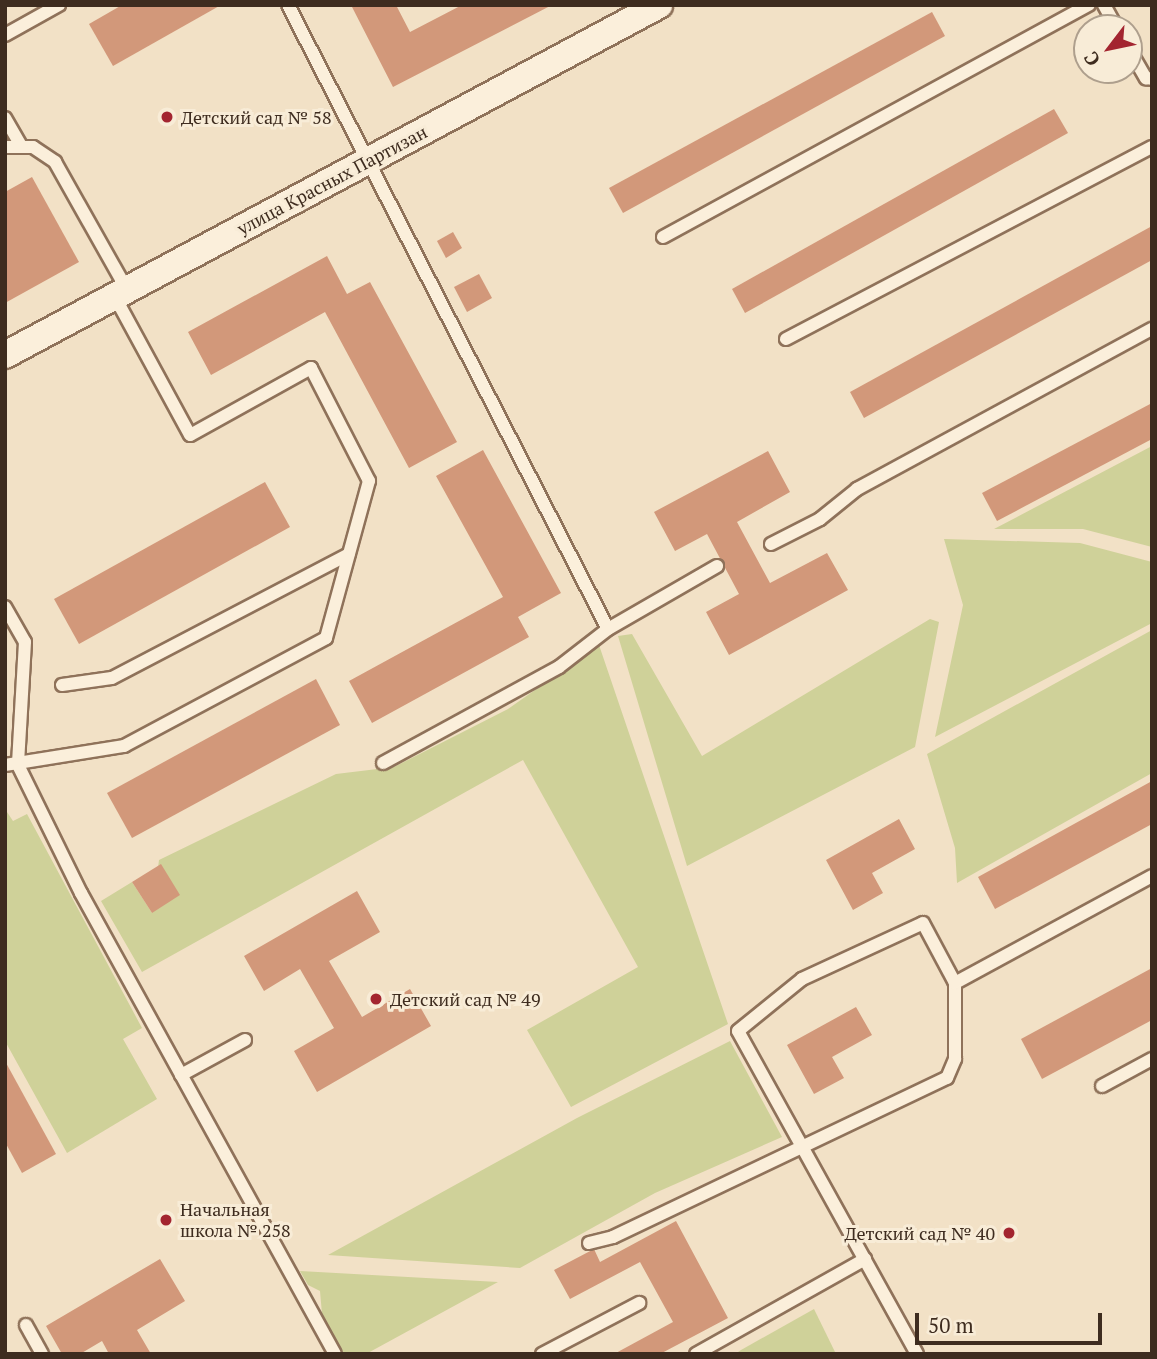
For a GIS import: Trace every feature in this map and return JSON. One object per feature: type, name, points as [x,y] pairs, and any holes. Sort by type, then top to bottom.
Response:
[{"type":"street","name":"улица Красных Партизан","points":[[5,355],[659,5]]},
{"type":"lane","points":[[5,36],[59,5]]},
{"type":"lane","points":[[288,5],[365,162],[608,629]]},
{"type":"lane","points":[[663,237],[1089,5]]},
{"type":"lane","points":[[5,118],[20,144],[55,162],[190,435],[311,368],[369,481],[326,638],[124,746],[12,765]]},
{"type":"lane","points":[[5,147],[20,144]]},
{"type":"lane","points":[[786,339],[1152,148]]},
{"type":"lane","points":[[771,544],[820,519],[857,489],[1152,329]]},
{"type":"lane","points":[[62,685],[112,678],[349,554]]},
{"type":"lane","points":[[383,763],[559,667],[608,629],[717,566]]},
{"type":"lane","points":[[5,607],[25,642],[12,765],[334,1354]]},
{"type":"lane","points":[[955,983],[1152,876]]},
{"type":"lane","points":[[589,1243],[613,1237],[804,1147],[947,1078],[954,1059],[955,983],[923,923],[802,979],[738,1031],[804,1147],[917,1354]]},
{"type":"lane","points":[[181,1075],[245,1040]]},
{"type":"lane","points":[[1102,1086],[1152,1059]]},
{"type":"lane","points":[[696,1354],[865,1259]]},
{"type":"lane","points":[[542,1354],[639,1303]]},
{"type":"lane","points":[[26,1325],[42,1354]]},
{"type":"green space","points":[[1152,446],[1152,547],[1083,529],[994,529]]},
{"type":"green space","points":[[944,539],[1080,543],[1152,562],[1152,623],[935,737],[963,605]]},
{"type":"green space","points":[[930,619],[939,622],[915,747],[687,866],[618,636],[632,634],[702,756]]},
{"type":"green space","points":[[1152,630],[1152,773],[957,883],[955,848],[927,754]]},
{"type":"green space","points":[[599,645],[728,1024],[571,1107],[527,1030],[638,967],[523,760],[142,972],[101,901],[132,882],[152,913],[159,860],[336,774],[394,767],[508,709]]},
{"type":"green space","points":[[5,809],[13,821],[27,814],[142,1028],[123,1039],[157,1099],[67,1153],[5,1041]]},
{"type":"green space","points":[[730,1041],[782,1137],[655,1193],[520,1268],[328,1255],[577,1118]]},
{"type":"green space","points":[[300,1271],[498,1282],[366,1354],[344,1354],[322,1314],[320,1291],[308,1285]]},
{"type":"green space","points":[[814,1309],[836,1354],[735,1354],[741,1350]]},
{"type":"building","points":[[122,5],[221,5],[113,66],[89,24]]},
{"type":"building","points":[[351,5],[396,5],[410,32],[462,5],[552,5],[393,87]]},
{"type":"building","points":[[932,12],[945,36],[623,213],[609,188]]},
{"type":"building","points":[[1054,109],[1068,133],[745,313],[732,289]]},
{"type":"building","points":[[32,177],[79,262],[5,303],[5,192]]},
{"type":"building","points":[[1152,226],[1152,260],[864,418],[850,392]]},
{"type":"building","points":[[453,232],[462,248],[446,258],[437,241]]},
{"type":"building","points":[[327,256],[347,294],[370,282],[457,442],[409,468],[325,312],[211,375],[188,332]]},
{"type":"building","points":[[479,274],[492,298],[467,312],[454,287]]},
{"type":"building","points":[[1152,403],[1152,439],[997,521],[982,493]]},
{"type":"building","points":[[483,450],[561,593],[518,617],[529,637],[372,723],[349,681],[503,597],[436,476]]},
{"type":"building","points":[[768,451],[790,492],[737,522],[770,583],[827,553],[848,590],[729,655],[706,612],[739,594],[707,534],[675,551],[654,512]]},
{"type":"building","points":[[265,482],[290,527],[79,644],[54,599]]},
{"type":"building","points":[[316,679],[340,725],[132,838],[107,793]]},
{"type":"building","points":[[1152,781],[1152,824],[995,909],[978,877]]},
{"type":"building","points":[[899,819],[915,849],[872,873],[883,893],[853,910],[826,860]]},
{"type":"building","points":[[161,864],[180,895],[152,913],[132,882]]},
{"type":"building","points":[[357,891],[380,932],[329,961],[362,1017],[410,989],[431,1026],[317,1092],[294,1051],[334,1028],[300,969],[264,991],[244,956]]},
{"type":"building","points":[[1152,968],[1152,1020],[1042,1079],[1021,1039]]},
{"type":"building","points":[[856,1007],[872,1035],[832,1057],[844,1078],[814,1094],[787,1045]]},
{"type":"building","points":[[5,1061],[56,1154],[22,1173],[5,1142]]},
{"type":"building","points":[[676,1221],[728,1318],[660,1354],[614,1354],[673,1322],[640,1262],[570,1299],[554,1270],[594,1249],[600,1262]]},
{"type":"building","points":[[160,1259],[185,1301],[137,1330],[151,1354],[109,1354],[102,1341],[80,1354],[62,1354],[46,1326]]},
{"type":"place","name":"Детский сад № 58","points":[[167,117]]},
{"type":"place","name":"Детский сад № 49","points":[[376,999]]},
{"type":"place","name":"Начальная школа № 258","points":[[166,1220]]},
{"type":"place","name":"Детский сад № 40","points":[[1009,1233]]}]
